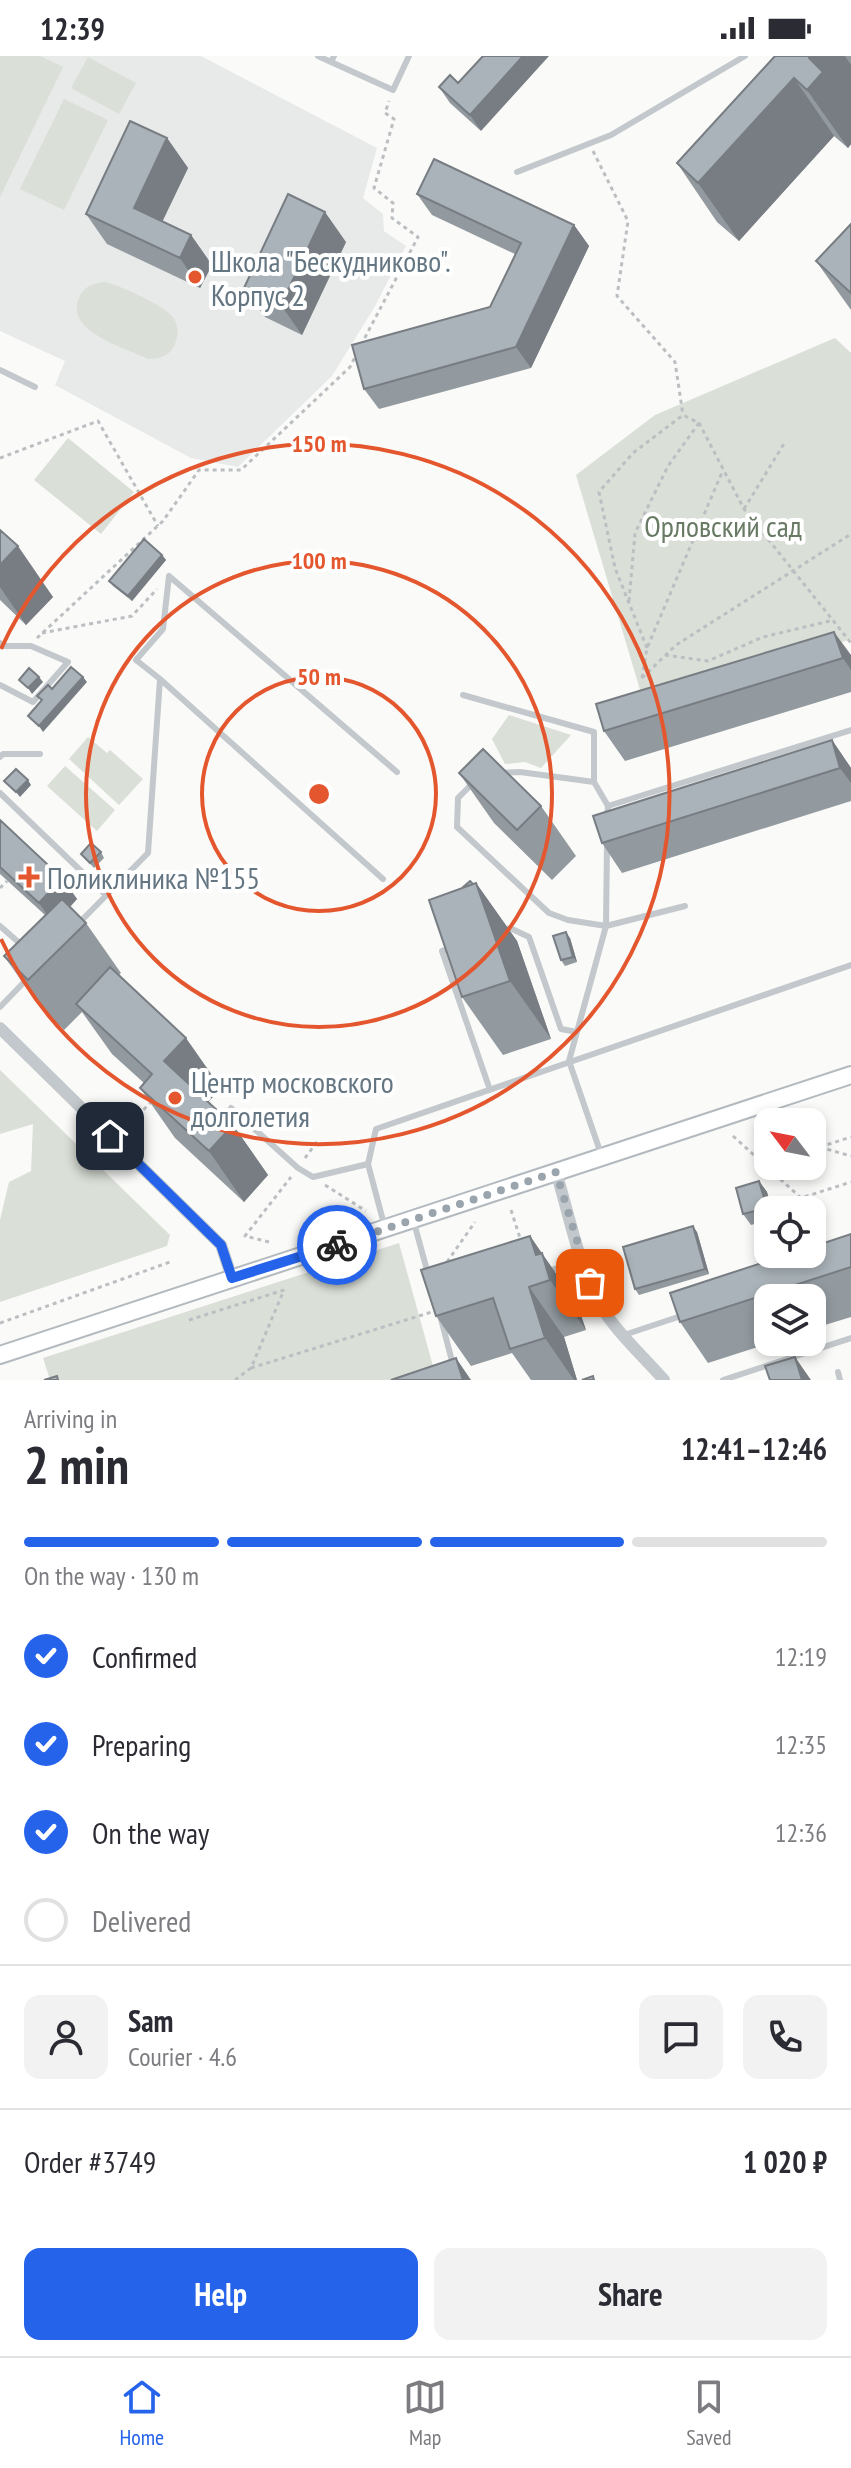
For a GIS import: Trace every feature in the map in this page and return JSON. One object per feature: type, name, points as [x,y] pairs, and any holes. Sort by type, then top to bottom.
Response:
[{"type":"main road","points":[[0,1355],[851,1075]]},
{"type":"street","points":[[0,1028],[221,1245],[232,1278]]},
{"type":"street","points":[[556,1172],[600,1304],[664,1380]]},
{"type":"lane","points":[[318,56],[333,59],[393,90],[409,56]]},
{"type":"lane","points":[[517,172],[625,127],[745,56]]},
{"type":"lane","points":[[0,370],[35,387]]},
{"type":"lane","points":[[169,576],[163,629],[136,660],[383,879]]},
{"type":"lane","points":[[169,576],[397,772]]},
{"type":"lane","points":[[0,643],[3,646],[31,646],[68,662],[33,702],[0,685]]},
{"type":"lane","points":[[74,929],[148,853],[160,679]]},
{"type":"lane","points":[[463,695],[594,732],[594,782],[608,806],[607,821]]},
{"type":"lane","points":[[608,806],[851,730]]},
{"type":"lane","points":[[0,757],[3,754],[40,754]]},
{"type":"lane","points":[[495,773],[520,772],[594,782]]},
{"type":"lane","points":[[482,773],[458,798],[457,827],[549,913],[568,920],[606,926],[685,906]]},
{"type":"lane","points":[[0,793],[106,895]]},
{"type":"lane","points":[[601,1156],[569,1061],[606,926],[607,836]]},
{"type":"lane","points":[[0,926],[30,953]]},
{"type":"lane","points":[[497,933],[510,928],[529,937],[561,1029],[577,1032]]},
{"type":"lane","points":[[456,947],[442,951],[490,1090]]},
{"type":"lane","points":[[385,1229],[368,1164],[376,1129],[851,965]]},
{"type":"lane","points":[[0,1007],[31,974]]},
{"type":"lane","points":[[231,1108],[298,1168],[313,1177],[368,1164]]},
{"type":"lane","points":[[413,1219],[432,1285]]},
{"type":"lane","points":[[545,1272],[583,1260]]},
{"type":"lane","points":[[438,1310],[457,1380]]},
{"type":"lane","points":[[624,1335],[699,1310]]},
{"type":"lane","points":[[723,1380],[851,1338]]},
{"type":"path","points":[[31,646],[158,526],[199,470],[241,470],[350,367],[418,237],[392,218],[393,203],[374,188],[394,119],[385,113],[393,90]]},
{"type":"path","points":[[590,144],[628,221],[617,296],[675,362],[683,415]]},
{"type":"path","points":[[683,415],[699,423],[744,509],[851,643]]},
{"type":"path","points":[[647,648],[615,568],[599,492],[633,453],[683,415]]},
{"type":"path","points":[[0,458],[98,421],[158,526]]},
{"type":"path","points":[[629,603],[635,533],[668,466],[699,423]]},
{"type":"path","points":[[744,509],[785,442]]},
{"type":"path","points":[[724,468],[647,648],[642,678],[676,645],[851,534]]},
{"type":"path","points":[[42,633],[132,616],[169,576]]},
{"type":"path","points":[[665,655],[708,661],[763,637],[834,620]]},
{"type":"path","points":[[0,888],[7,881]]},
{"type":"path","points":[[127,1127],[157,1096]]},
{"type":"path","points":[[733,1136],[801,1198],[851,1182]]},
{"type":"path","points":[[826,1145],[851,1137]]},
{"type":"path","points":[[269,1242],[245,1236],[319,1139]]},
{"type":"path","points":[[826,1149],[851,1156]]},
{"type":"path","points":[[313,1177],[366,1211]]},
{"type":"path","points":[[511,1210],[524,1250]]},
{"type":"path","points":[[432,1285],[475,1222]]},
{"type":"path","points":[[0,1323],[170,1262]]},
{"type":"path","points":[[189,1320],[284,1290],[251,1368]]},
{"type":"path","points":[[235,1380],[251,1368],[438,1310]]},
{"type":"shaded area","name":"Школа \"Бескудниково\". Корпус 2","points":[[0,56],[201,56],[377,148],[363,198],[383,214],[384,231],[406,246],[374,308],[332,376],[238,467],[191,458],[55,385],[65,361],[0,331]]},
{"type":"green space","points":[[0,56],[40,56],[63,67],[0,197]]},
{"type":"green space","points":[[88,57],[136,83],[119,114],[71,88]]},
{"type":"green space","points":[[64,99],[108,120],[64,210],[20,189]]},
{"type":"green space","points":[[104,282],[140,296],[172,316],[177,334],[169,352],[160,358],[148,359],[112,344],[88,329],[80,320],[77,310],[79,298],[89,286]]},
{"type":"green space","name":"Орловский сад","points":[[835,338],[851,353],[851,639],[646,710],[576,475],[655,415]]},
{"type":"green space","points":[[68,438],[134,492],[101,534],[34,480]]},
{"type":"green space","points":[[509,715],[571,735],[541,768],[525,762],[505,764],[492,739]]},
{"type":"green space","points":[[88,737],[107,753],[110,750],[143,779],[119,805],[69,759]]},
{"type":"green space","points":[[65,766],[115,810],[97,831],[47,786]]},
{"type":"green space","points":[[0,1070],[170,1235],[167,1246],[0,1302],[0,1220],[9,1182],[31,1171],[33,1124],[0,1134]]},
{"type":"green space","points":[[399,1243],[436,1377],[428,1380],[50,1380],[43,1358]]},
{"type":"building","points":[[483,56],[523,56],[470,115],[439,87],[450,75],[458,83]]},
{"type":"building","points":[[775,56],[811,56],[809,58],[823,72],[807,90],[794,78],[698,183],[677,163]]},
{"type":"building","points":[[130,121],[167,138],[134,208],[191,235],[180,258],[86,214]]},
{"type":"building","points":[[434,159],[574,225],[516,347],[364,389],[352,345],[490,307],[521,243],[417,194]]},
{"type":"building","points":[[288,194],[325,212],[281,305],[244,288]]},
{"type":"building","points":[[851,224],[851,293],[816,261]]},
{"type":"building","points":[[0,530],[18,546],[0,565]]},
{"type":"building","points":[[144,539],[162,555],[128,596],[109,581]]},
{"type":"building","points":[[834,632],[843,658],[604,731],[596,704]]},
{"type":"building","points":[[71,667],[83,677],[39,726],[28,716],[42,700],[37,696],[48,685],[52,689]]},
{"type":"building","points":[[29,668],[39,677],[28,688],[19,680]]},
{"type":"building","points":[[832,740],[840,768],[602,843],[593,816]]},
{"type":"building","points":[[483,749],[541,806],[517,830],[459,773]]},
{"type":"building","points":[[16,769],[28,780],[16,792],[4,781]]},
{"type":"building","name":"Поликлиника №155","points":[[0,820],[62,878],[39,903],[0,867]]},
{"type":"building","points":[[91,843],[101,852],[90,863],[81,854]]},
{"type":"building","points":[[476,883],[510,981],[462,997],[429,900]]},
{"type":"building","points":[[62,899],[86,923],[28,980],[4,956]]},
{"type":"building","points":[[566,932],[573,957],[561,960],[553,936]]},
{"type":"building","points":[[110,967],[186,1038],[164,1061],[233,1125],[209,1151],[140,1088],[152,1074],[76,1004]]},
{"type":"building","points":[[759,1181],[763,1196],[754,1196],[754,1211],[743,1214],[736,1188]]},
{"type":"building","points":[[693,1226],[705,1269],[635,1289],[623,1247]]},
{"type":"building","points":[[851,1234],[851,1267],[798,1284],[754,1284],[754,1298],[680,1322],[670,1293],[754,1265],[754,1268],[826,1268],[826,1242]]},
{"type":"building","points":[[530,1236],[536,1255],[542,1253],[550,1280],[529,1287],[545,1338],[510,1349],[493,1298],[436,1316],[421,1270]]},
{"type":"building","points":[[795,1357],[802,1380],[770,1380],[765,1366]]},
{"type":"building","points":[[456,1358],[463,1380],[391,1380]]},
{"type":"way so far","points":[[337,1245],[556,1172],[590,1283]]},
{"type":"place","name":"Школа \"Бескудниково\". Корпус 2","points":[[195,277]]},
{"type":"place","name":"Поликлиника №155","points":[[29,877]]},
{"type":"place","name":"Центр московского долголетия","points":[[175,1098]]},
{"type":"route","points":[[110,1136],[221,1245],[232,1278],[337,1245]]}]
